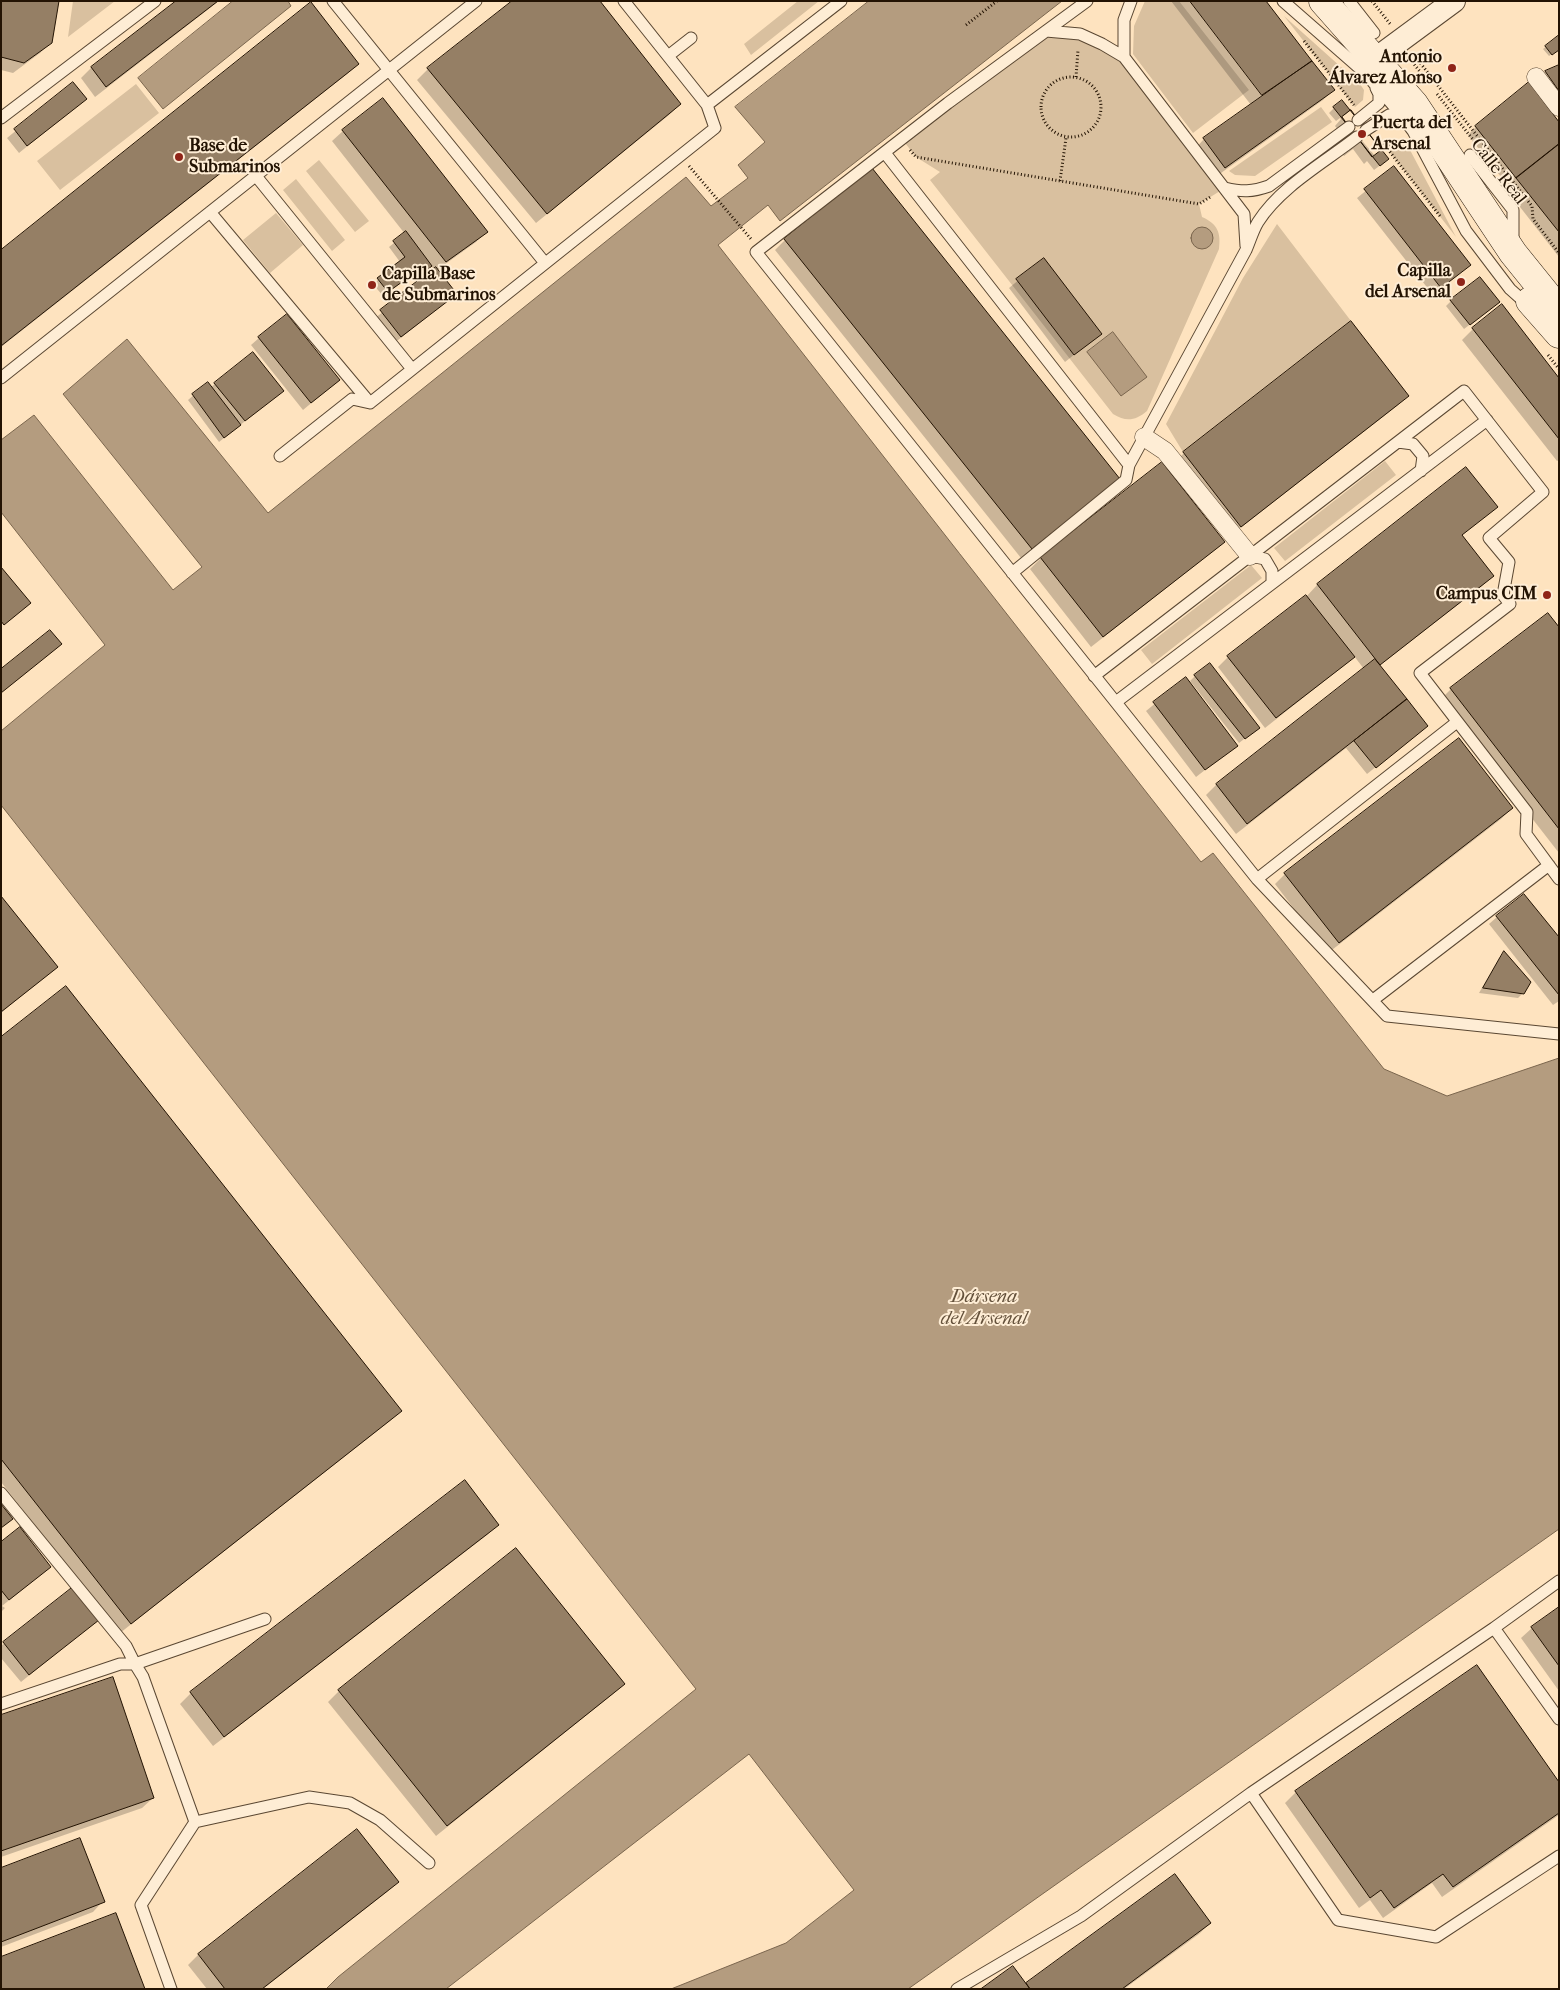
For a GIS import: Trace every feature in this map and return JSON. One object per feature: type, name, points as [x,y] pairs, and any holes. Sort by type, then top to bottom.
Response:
[{"type":"main road","name":"Calle Real","points":[[1304,1],[1374,71],[1401,88],[1417,123],[1500,263],[1553,320]]},
{"type":"main road","name":"Calle Real","points":[[1322,1],[1374,71]]},
{"type":"main road","name":"Calle Real","points":[[1417,123],[1513,253],[1553,320]]},
{"type":"street","points":[[1374,71],[1400,42],[1454,1]]},
{"type":"street","points":[[1536,76],[1559,107]]},
{"type":"street","points":[[1144,437],[1166,451],[1250,556]]},
{"type":"lane","points":[[1,118],[155,1]]},
{"type":"lane","points":[[333,1],[545,263]]},
{"type":"lane","points":[[1,378],[476,1]]},
{"type":"lane","points":[[370,403],[715,128],[708,105],[624,1]]},
{"type":"lane","points":[[708,105],[841,1]]},
{"type":"lane","points":[[1087,1],[756,252],[1257,880],[1388,1016],[1559,1034]]},
{"type":"lane","points":[[1124,57],[1124,20],[1131,1]]},
{"type":"lane","points":[[1225,188],[1243,192],[1269,186],[1357,122],[1379,103],[1374,71],[1283,1]]},
{"type":"lane","points":[[1349,1],[1374,33]]},
{"type":"lane","points":[[1046,31],[1080,34],[1124,57],[1244,214],[1246,250]]},
{"type":"lane","points":[[668,56],[691,38]]},
{"type":"lane","points":[[1012,573],[1126,480],[1129,464],[1246,250],[1257,223],[1277,199],[1389,116],[1417,123]]},
{"type":"lane","points":[[885,153],[1129,464]]},
{"type":"lane","points":[[1470,155],[1513,210],[1513,253]]},
{"type":"lane","points":[[256,176],[412,369]]},
{"type":"lane","points":[[210,212],[370,403]]},
{"type":"lane","points":[[1094,676],[1464,391],[1543,492],[1489,538],[1509,562],[1503,595],[1510,604],[1420,673],[1527,812],[1526,834],[1559,879]]},
{"type":"lane","points":[[280,456],[352,399],[370,403]]},
{"type":"lane","points":[[1116,702],[1487,420]]},
{"type":"lane","points":[[1398,442],[1413,444],[1423,456],[1421,470]]},
{"type":"lane","points":[[1250,556],[1265,559],[1272,571],[1272,583]]},
{"type":"lane","points":[[1257,880],[1457,722]]},
{"type":"lane","points":[[1373,1000],[1549,866]]},
{"type":"lane","points":[[1,1493],[126,1646],[143,1676],[195,1822]]},
{"type":"lane","points":[[957,1989],[1081,1916],[1251,1794],[1494,1628],[1559,1580]]},
{"type":"lane","points":[[1,1704],[120,1664],[135,1664],[265,1619]]},
{"type":"lane","points":[[1494,1628],[1559,1719]]},
{"type":"lane","points":[[1251,1794],[1338,1920],[1436,1937],[1559,1856]]},
{"type":"lane","points":[[171,1989],[141,1904],[195,1822],[309,1796],[350,1803],[380,1820],[429,1863]]},
{"type":"path","points":[[966,25],[997,1]]},
{"type":"path","points":[[1372,1],[1400,42],[1532,206],[1533,219],[1559,253]]},
{"type":"path","points":[[1076,77],[1080,34]]},
{"type":"path","points":[[1301,37],[1357,122]]},
{"type":"path","name":"Calle Real","points":[[1400,42],[1476,144]]},
{"type":"path","points":[[1065,77],[1076,77],[1085,80],[1099,93],[1102,102],[1102,112],[1099,121],[1085,135],[1076,138],[1066,138],[1056,134],[1042,118],[1042,97],[1052,85],[1065,77]]},
{"type":"path","points":[[1365,132],[1445,222]]},
{"type":"path","points":[[1060,180],[1066,138]]},
{"type":"path","points":[[680,155],[749,237]]},
{"type":"path","points":[[916,157],[1199,204]]},
{"type":"path","name":"Calle Real","points":[[1516,194],[1527,208]]},
{"type":"shaded area","points":[[73,1],[115,1],[68,37]]},
{"type":"shaded area","points":[[798,1],[819,1],[751,55],[744,44]]},
{"type":"shaded area","points":[[1145,1],[1179,1],[1249,90],[1193,133],[1133,54],[1134,26]]},
{"type":"shaded area","points":[[1284,16],[1360,84],[1364,90],[1363,100],[1355,107]]},
{"type":"shaded area","points":[[1046,31],[1080,34],[1124,57],[1225,188],[1199,204],[1202,217],[1215,226],[1219,234],[1219,249],[1147,411],[1138,417],[1130,419],[1113,414],[930,180],[940,172],[916,157],[902,139]]},
{"type":"shaded area","points":[[136,84],[159,113],[60,190],[37,161]]},
{"type":"shaded area","points":[[1321,107],[1332,122],[1255,176],[1235,175],[1229,171]]},
{"type":"shaded area","points":[[1394,141],[1404,143],[1410,150],[1456,237],[1386,147]]},
{"type":"shaded area","points":[[319,160],[369,221],[355,232],[306,171]]},
{"type":"shaded area","points":[[296,179],[345,240],[332,251],[283,190]]},
{"type":"shaded area","points":[[276,213],[303,245],[270,273],[243,240]]},
{"type":"shaded area","points":[[1277,224],[1351,321],[1183,452],[1166,424],[1243,278]]},
{"type":"shaded area","points":[[1385,461],[1396,475],[1285,561],[1274,548]]},
{"type":"shaded area","points":[[1251,565],[1262,578],[1152,664],[1141,650]]},
{"type":"water","points":[[233,1],[288,1],[291,6],[163,109],[138,78]]},
{"type":"water","name":"Dársena del Arsenal","points":[[869,1],[1062,1],[780,221],[768,205],[718,245],[1201,862],[1213,853],[1384,1069],[1447,1096],[1559,1058],[1559,1529],[908,1989],[671,1989],[786,1943],[854,1890],[749,1754],[446,1989],[326,1989],[338,1977],[696,1689],[1,805],[1,731],[105,645],[1,512],[1,440],[34,415],[173,590],[202,567],[63,394],[127,339],[268,513],[686,177],[711,206],[748,178],[738,165],[765,142],[735,107]]},
{"type":"water","points":[[1202,227],[1212,234],[1213,238],[1206,248],[1202,249],[1192,242],[1191,238],[1198,228]]},
{"type":"water","points":[[1113,332],[1147,377],[1121,396],[1087,352]]},
{"type":"building","points":[[1,1],[59,1],[52,43],[24,63],[1,57]]},
{"type":"building","points":[[176,1],[218,1],[106,87],[91,67]]},
{"type":"building","points":[[512,1],[600,1],[681,104],[547,214],[427,68]]},
{"type":"building","points":[[1190,1],[1266,1],[1312,61],[1262,95]]},
{"type":"building","name":"Base de Submarinos","points":[[311,2],[359,64],[1,346],[1,250]]},
{"type":"building","points":[[1559,35],[1559,50],[1552,55],[1545,46]]},
{"type":"building","points":[[1312,61],[1335,90],[1225,168],[1203,138]]},
{"type":"building","points":[[1559,65],[1559,91],[1545,71]]},
{"type":"building","points":[[73,82],[87,99],[27,146],[14,129]]},
{"type":"building","points":[[1529,82],[1559,122],[1559,144],[1516,178],[1475,126]]},
{"type":"building","points":[[383,98],[488,232],[446,262],[342,130]]},
{"type":"building","name":"Puerta del Arsenal","points":[[1342,100],[1389,159],[1380,166],[1333,107]]},
{"type":"building","name":"Puerta del Arsenal","points":[[1351,110],[1381,150],[1372,157],[1342,117]]},
{"type":"building","points":[[1559,144],[1559,232],[1516,178]]},
{"type":"building","points":[[1394,166],[1471,265],[1441,288],[1364,189]]},
{"type":"building","points":[[872,168],[1120,479],[1032,549],[784,239]]},
{"type":"building","points":[[406,231],[432,266],[419,277],[416,272],[388,292],[377,278],[405,257],[393,241]]},
{"type":"building","points":[[1044,258],[1102,334],[1074,355],[1016,279]]},
{"type":"building","points":[[436,267],[457,294],[401,337],[380,310]]},
{"type":"building","points":[[1480,277],[1500,302],[1470,325],[1450,300]]},
{"type":"building","points":[[1502,304],[1559,378],[1559,439],[1472,328]]},
{"type":"building","points":[[287,314],[340,380],[311,403],[258,337]]},
{"type":"building","points":[[1351,321],[1409,396],[1241,527],[1183,452]]},
{"type":"building","points":[[253,352],[284,391],[245,421],[214,383]]},
{"type":"building","points":[[208,382],[241,425],[224,438],[192,394]]},
{"type":"building","points":[[1162,462],[1225,542],[1103,637],[1040,557]]},
{"type":"building","points":[[1466,467],[1498,507],[1462,535],[1494,576],[1380,665],[1317,584]]},
{"type":"building","points":[[1,567],[31,603],[4,625],[1,621]]},
{"type":"building","points":[[1306,595],[1355,657],[1276,718],[1227,656]]},
{"type":"building","points":[[1548,613],[1559,627],[1559,829],[1450,688]]},
{"type":"building","points":[[50,630],[62,644],[1,693],[1,669]]},
{"type":"building","points":[[1375,659],[1407,699],[1247,824],[1216,784]]},
{"type":"building","points":[[1210,663],[1260,728],[1245,739],[1194,675]]},
{"type":"building","points":[[1186,677],[1238,746],[1205,770],[1153,702]]},
{"type":"building","points":[[1407,699],[1428,726],[1376,768],[1354,741]]},
{"type":"building","points":[[1459,738],[1513,808],[1339,943],[1284,873]]},
{"type":"building","points":[[1524,894],[1559,937],[1559,995],[1496,916]]},
{"type":"building","points":[[1,896],[58,967],[1,1012]]},
{"type":"building","points":[[1504,951],[1531,982],[1524,994],[1483,988]]},
{"type":"building","points":[[66,986],[402,1411],[131,1624],[1,1459],[1,1037]]},
{"type":"building","points":[[465,1480],[499,1525],[224,1737],[190,1692]]},
{"type":"building","points":[[1,1504],[13,1519],[1,1528]]},
{"type":"building","points":[[20,1527],[51,1567],[9,1600],[1,1590],[1,1542]]},
{"type":"building","points":[[516,1548],[625,1684],[447,1826],[338,1690]]},
{"type":"building","points":[[73,1587],[99,1620],[29,1675],[3,1642]]},
{"type":"building","points":[[1559,1607],[1559,1666],[1531,1627]]},
{"type":"building","points":[[1477,1665],[1559,1782],[1559,1813],[1453,1887],[1443,1874],[1394,1908],[1381,1890],[1370,1898],[1295,1791]]},
{"type":"building","points":[[113,1677],[154,1798],[1,1851],[1,1715]]},
{"type":"building","points":[[357,1829],[399,1882],[262,1989],[225,1989],[198,1954]]},
{"type":"building","points":[[80,1838],[105,1902],[1,1942],[1,1868]]},
{"type":"building","points":[[1175,1874],[1211,1923],[1122,1989],[1030,1989],[1026,1983]]},
{"type":"building","points":[[116,1913],[145,1989],[1,1989],[1,1957]]},
{"type":"building","points":[[1013,1966],[1030,1989],[981,1989]]},
{"type":"place","name":"Antonio Álvarez Alonso","points":[[1452,68]]},
{"type":"place","name":"Puerta del Arsenal","points":[[1362,134]]},
{"type":"place","name":"Base de Submarinos","points":[[179,157]]},
{"type":"place","name":"Capilla del Arsenal","points":[[1461,282]]},
{"type":"place","name":"Capilla Base de Submarinos","points":[[372,285]]},
{"type":"place","name":"Campus CIM","points":[[1547,595]]}]
